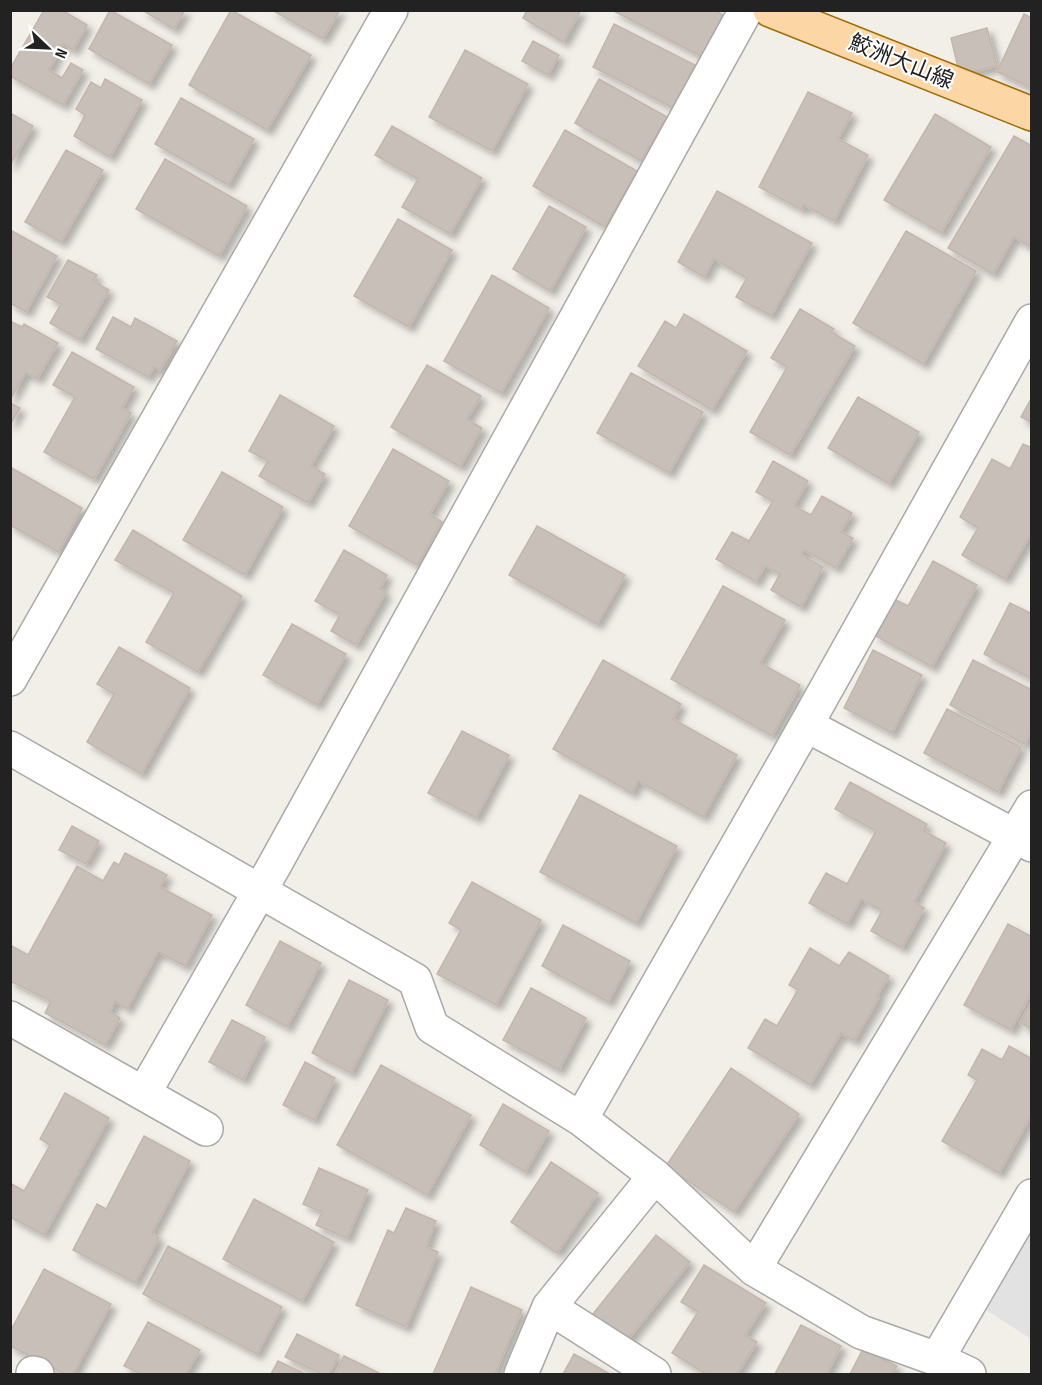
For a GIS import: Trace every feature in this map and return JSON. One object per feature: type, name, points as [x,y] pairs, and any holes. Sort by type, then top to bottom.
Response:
[{"type":"main road","name":"鮫洲大山線","points":[[770,10],[1032,114]]},
{"type":"street","points":[[10,679],[391,10]]},
{"type":"street","points":[[144,1093],[260,891],[746,10]]},
{"type":"street","points":[[581,1119],[806,725],[1032,321]]},
{"type":"street","points":[[806,725],[1023,840]]},
{"type":"street","points":[[10,748],[415,980],[432,1028],[581,1119],[655,1176],[754,1269],[861,1332],[937,1359],[969,1374]]},
{"type":"street","points":[[754,1269],[1023,840],[1032,807]]},
{"type":"street","points":[[10,1018],[206,1129]]},
{"type":"street","points":[[521,1374],[549,1306],[655,1176]]},
{"type":"street","points":[[937,1359],[1032,1196]]},
{"type":"street","points":[[549,1306],[654,1374]]},
{"type":"shaded area","points":[[1031,1233],[1031,1339],[983,1308]]},
{"type":"building","points":[[44,10],[62,10],[87,25],[73,50],[63,44],[49,70],[62,78],[71,63],[83,70],[63,105],[10,76],[10,69]]},
{"type":"building","points":[[110,10],[172,45],[149,84],[89,49]]},
{"type":"building","points":[[142,10],[185,10],[174,29]]},
{"type":"building","points":[[231,10],[311,55],[267,130],[189,85]]},
{"type":"building","points":[[272,10],[340,10],[323,39]]},
{"type":"building","points":[[527,10],[581,10],[563,42],[523,18]]},
{"type":"building","points":[[612,10],[714,10],[723,15],[702,57]]},
{"type":"building","points":[[1024,14],[1032,18],[1032,88],[997,72]]},
{"type":"building","points":[[614,24],[695,65],[673,108],[593,67]]},
{"type":"building","points":[[987,28],[997,66],[960,75],[951,38]]},
{"type":"building","points":[[533,41],[559,55],[548,75],[522,61]]},
{"type":"building","points":[[465,50],[528,84],[492,151],[429,117]]},
{"type":"building","points":[[105,79],[142,100],[110,157],[74,136],[85,115],[76,109],[91,82],[101,88]]},
{"type":"building","points":[[599,79],[667,117],[641,161],[575,123]]},
{"type":"building","points":[[808,92],[852,113],[838,139],[868,155],[834,221],[804,205],[802,210],[759,187]]},
{"type":"building","points":[[181,98],[254,139],[228,185],[155,144]]},
{"type":"building","points":[[10,113],[33,126],[10,165]]},
{"type":"building","points":[[935,114],[991,147],[941,233],[884,200]]},
{"type":"building","points":[[392,126],[482,178],[450,234],[402,207],[418,179],[375,155]]},
{"type":"building","points":[[565,130],[637,171],[605,227],[533,186]]},
{"type":"building","points":[[1014,136],[1032,146],[1032,248],[1014,237],[993,274],[948,248]]},
{"type":"building","points":[[66,150],[103,170],[61,242],[25,222]]},
{"type":"building","points":[[165,159],[247,206],[219,256],[136,209]]},
{"type":"building","points":[[717,191],[812,243],[771,316],[736,297],[747,278],[714,259],[704,277],[678,262]]},
{"type":"building","points":[[549,206],[586,227],[550,291],[513,269]]},
{"type":"building","points":[[398,219],[452,250],[409,327],[354,296]]},
{"type":"building","points":[[12,231],[57,256],[26,312],[10,303]]},
{"type":"building","points":[[906,231],[976,271],[923,364],[853,323]]},
{"type":"building","points":[[68,260],[97,275],[93,281],[109,290],[80,340],[50,323],[61,304],[47,297]]},
{"type":"building","points":[[492,275],[549,308],[501,393],[444,361]]},
{"type":"building","points":[[800,309],[834,329],[831,332],[855,346],[790,455],[750,432],[787,367],[771,358]]},
{"type":"building","points":[[684,314],[747,351],[712,410],[638,366],[665,321],[676,328]]},
{"type":"building","points":[[113,317],[131,327],[135,318],[177,341],[160,370],[154,367],[148,377],[96,349]]},
{"type":"building","points":[[10,321],[22,327],[24,324],[58,343],[37,379],[26,372],[10,400]]},
{"type":"building","points":[[72,352],[134,387],[122,408],[131,413],[94,479],[44,452],[75,397],[53,385]]},
{"type":"building","points":[[427,365],[481,396],[467,419],[482,428],[460,467],[391,427]]},
{"type":"building","points":[[631,373],[703,412],[669,473],[597,433]]},
{"type":"building","points":[[280,395],[334,426],[311,466],[325,474],[308,503],[259,476],[268,461],[249,451]]},
{"type":"building","points":[[858,397],[919,432],[889,484],[828,448]]},
{"type":"building","points":[[1032,397],[1032,423],[1021,417]]},
{"type":"building","points":[[10,403],[20,408],[10,425]]},
{"type":"building","points":[[1023,444],[1032,448],[1032,532],[1005,579],[962,555],[978,528],[960,517],[992,459],[1010,469]]},
{"type":"building","points":[[393,449],[449,481],[430,514],[442,522],[417,565],[349,526]]},
{"type":"building","points":[[773,461],[808,481],[794,506],[811,515],[822,496],[852,513],[841,532],[853,538],[836,568],[804,550],[802,555],[823,567],[801,607],[771,590],[780,574],[765,566],[756,582],[716,559],[732,532],[749,541],[773,501],[756,492]]},
{"type":"building","points":[[10,467],[82,508],[58,552],[10,525]]},
{"type":"building","points":[[222,472],[283,507],[245,575],[183,540]]},
{"type":"building","points":[[537,526],[625,575],[597,624],[509,575]]},
{"type":"building","points":[[133,530],[242,596],[198,672],[146,642],[174,593],[115,560]]},
{"type":"building","points":[[344,550],[387,575],[380,589],[386,592],[356,645],[331,631],[340,615],[315,601]]},
{"type":"building","points":[[933,561],[977,585],[932,667],[874,635],[894,599],[908,606]]},
{"type":"building","points":[[723,586],[785,620],[760,663],[800,685],[772,736],[671,679]]},
{"type":"building","points":[[1010,603],[1032,614],[1032,679],[984,654]]},
{"type":"building","points":[[292,624],[346,654],[317,705],[263,675]]},
{"type":"building","points":[[119,647],[190,688],[141,774],[87,742],[114,694],[97,684]]},
{"type":"building","points":[[873,650],[922,675],[892,733],[844,708]]},
{"type":"building","points":[[603,660],[681,704],[673,719],[737,755],[703,817],[638,781],[632,793],[553,749]]},
{"type":"building","points":[[973,660],[1032,690],[1032,731],[1025,744],[950,705]]},
{"type":"building","points":[[947,709],[1021,747],[998,792],[924,753]]},
{"type":"building","points":[[462,731],[509,755],[476,818],[428,793]]},
{"type":"building","points":[[850,782],[927,824],[924,831],[946,843],[914,902],[924,908],[902,948],[871,931],[882,911],[861,899],[847,924],[809,903],[826,873],[847,884],[876,831],[835,809]]},
{"type":"building","points":[[580,795],[677,846],[636,923],[540,872]]},
{"type":"building","points":[[72,826],[99,841],[86,864],[59,850]]},
{"type":"building","points":[[125,853],[167,875],[160,887],[212,915],[185,966],[158,952],[127,1009],[115,1001],[110,1012],[120,1018],[105,1045],[45,1013],[51,1001],[10,981],[10,945],[28,955],[77,866],[103,881],[114,862],[119,865]]},
{"type":"building","points":[[472,882],[541,920],[496,1005],[437,974],[461,930],[449,923]]},
{"type":"building","points":[[1008,924],[1032,937],[1032,991],[1011,1030],[964,1005]]},
{"type":"building","points":[[563,925],[630,961],[608,1002],[542,966]]},
{"type":"building","points":[[280,941],[321,963],[287,1027],[246,1005]]},
{"type":"building","points":[[810,948],[839,966],[849,952],[889,976],[854,1041],[841,1033],[810,1085],[748,1048],[765,1019],[777,1026],[798,990],[789,985]]},
{"type":"building","points":[[349,980],[388,1000],[351,1073],[312,1053]]},
{"type":"building","points":[[531,988],[586,1018],[559,1070],[503,1040]]},
{"type":"building","points":[[1032,1001],[1032,1029],[1020,1023]]},
{"type":"building","points":[[232,1020],[265,1037],[243,1080],[209,1062]]},
{"type":"building","points":[[1009,1046],[1032,1059],[1032,1114],[999,1173],[942,1141],[977,1080],[968,1075],[982,1049],[1002,1060]]},
{"type":"building","points":[[305,1062],[335,1078],[314,1120],[283,1105]]},
{"type":"building","points":[[381,1065],[471,1115],[427,1195],[337,1145]]},
{"type":"building","points":[[731,1068],[799,1114],[734,1212],[666,1166]]},
{"type":"building","points":[[65,1093],[109,1118],[44,1235],[10,1217],[10,1183],[24,1191],[50,1145],[40,1139]]},
{"type":"building","points":[[503,1104],[549,1131],[525,1172],[480,1145]]},
{"type":"building","points":[[144,1136],[190,1161],[152,1233],[159,1238],[135,1283],[73,1250],[97,1204],[106,1209]]},
{"type":"building","points":[[551,1162],[598,1193],[557,1253],[511,1222]]},
{"type":"building","points":[[319,1168],[368,1190],[347,1238],[316,1225],[322,1212],[303,1204]]},
{"type":"building","points":[[254,1199],[334,1242],[302,1301],[223,1259]]},
{"type":"building","points":[[406,1208],[436,1221],[426,1247],[438,1252],[406,1327],[356,1305],[388,1230],[394,1233]]},
{"type":"building","points":[[656,1235],[690,1262],[627,1341],[593,1314]]},
{"type":"building","points":[[168,1246],[282,1307],[257,1354],[143,1294]]},
{"type":"building","points":[[704,1265],[766,1303],[745,1335],[757,1342],[737,1374],[706,1374],[672,1353],[698,1312],[681,1302]]},
{"type":"building","points":[[44,1269],[111,1304],[73,1374],[65,1374],[10,1346],[10,1332]]},
{"type":"building","points":[[471,1287],[522,1310],[495,1374],[433,1374]]},
{"type":"building","points":[[148,1322],[200,1350],[186,1374],[141,1374],[124,1366]]},
{"type":"building","points":[[801,1325],[841,1346],[827,1374],[775,1374]]},
{"type":"building","points":[[297,1334],[339,1355],[329,1374],[322,1374],[285,1357]]},
{"type":"building","points":[[863,1349],[897,1366],[892,1374],[850,1374]]},
{"type":"building","points":[[574,1354],[610,1374],[563,1374]]},
{"type":"building","points":[[344,1356],[379,1373],[379,1374],[335,1374]]},
{"type":"building","points":[[278,1361],[305,1374],[271,1374]]}]
